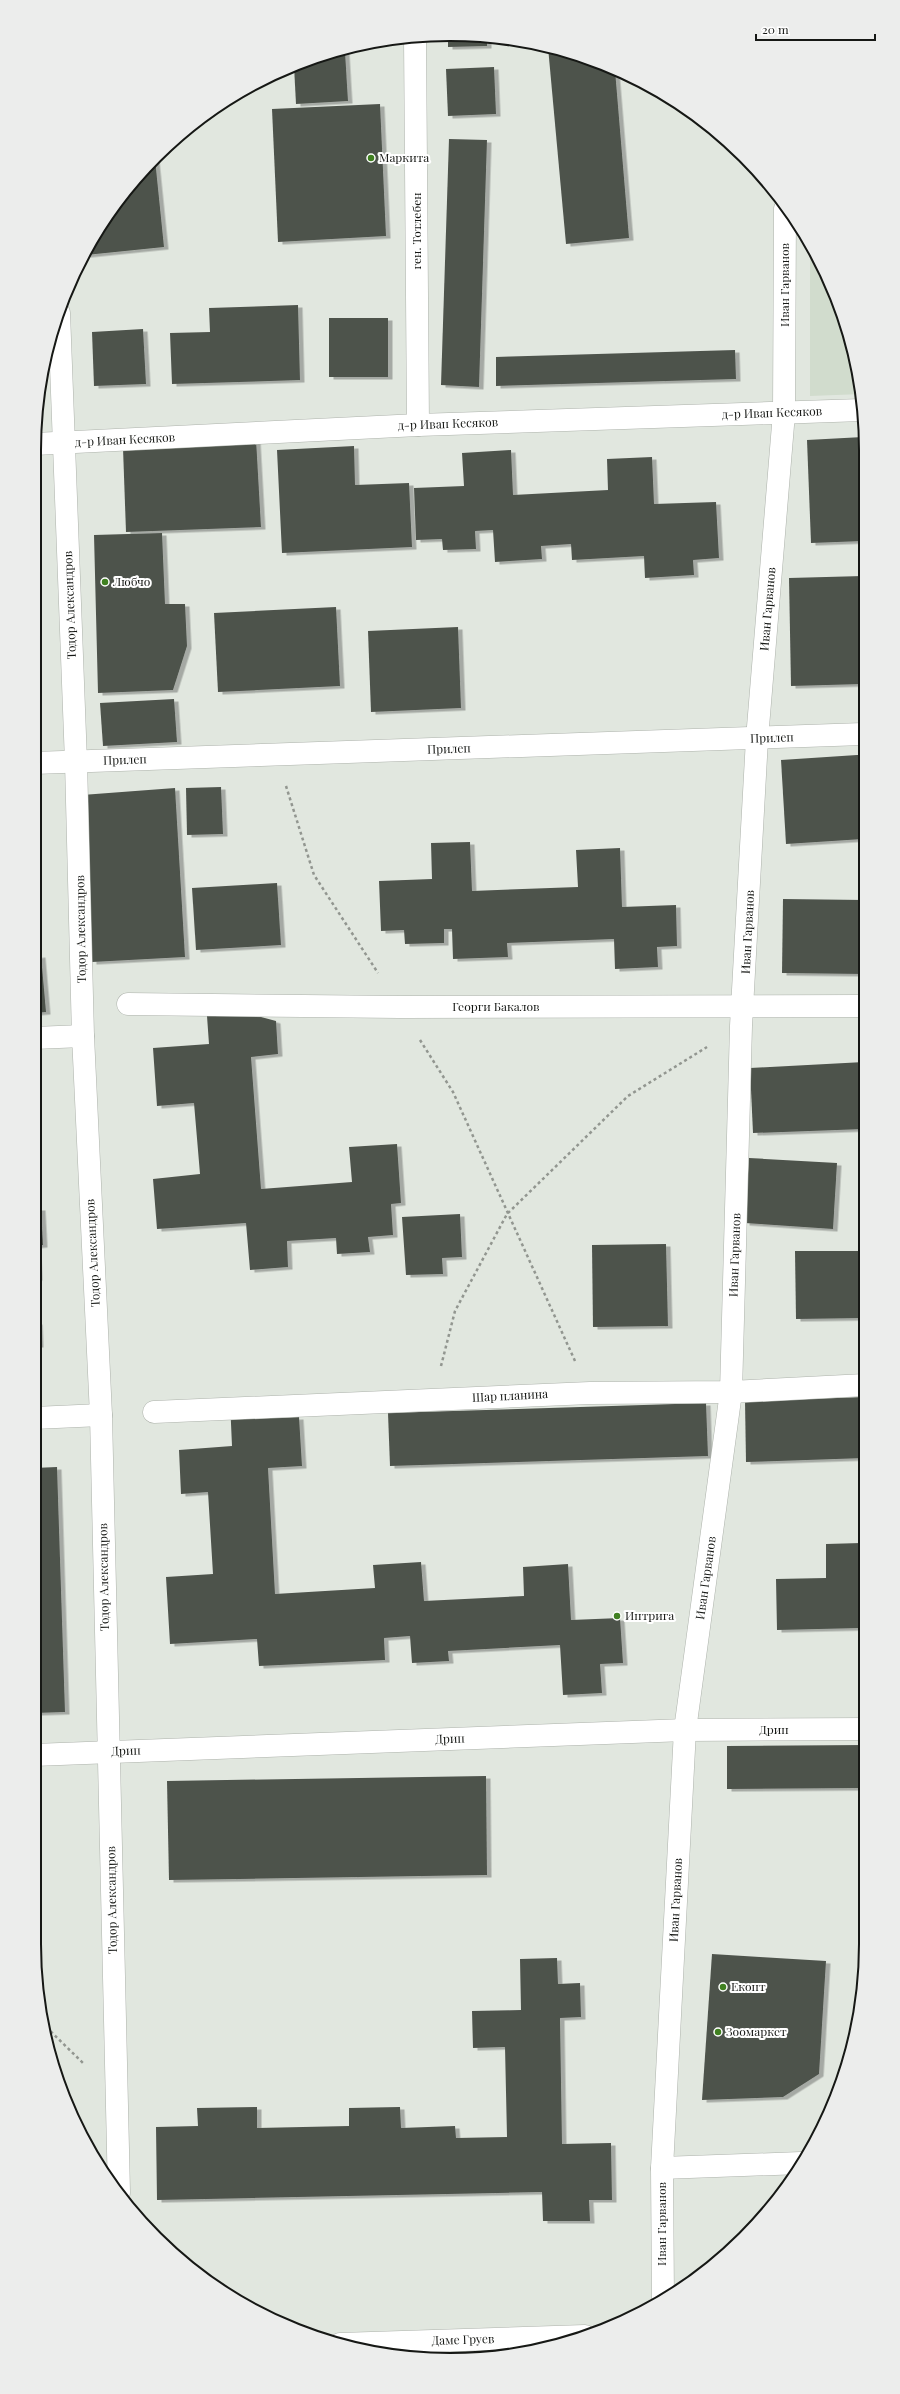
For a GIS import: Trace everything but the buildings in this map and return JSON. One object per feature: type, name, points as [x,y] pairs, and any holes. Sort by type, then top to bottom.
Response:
[{"type":"street","name":"ген. Тотлебен","points":[[416,43],[418,425]]},
{"type":"street","name":"Иван Гарванов","points":[[663,2293],[662,2168],[685,1730],[731,1392],[743,1016],[758,739],[784,412],[785,216]]},
{"type":"street","name":"Тодор Александров","points":[[60,330],[76,762],[83,1036],[101,1415],[119,2183]]},
{"type":"street","name":"д-р Иван Кесяков","points":[[41,444],[418,425],[857,410]]},
{"type":"street","name":"Прилеп","points":[[41,764],[859,734]]},
{"type":"street","name":"Георги Бакалов","points":[[128,1004],[400,1007],[743,1016],[859,1006]]},
{"type":"street","points":[[41,1038],[83,1036]]},
{"type":"street","name":"Шар планина","points":[[154,1412],[590,1393],[731,1392],[859,1385]]},
{"type":"street","points":[[41,1418],[101,1415]]},
{"type":"street","name":"Дрин","points":[[41,1754],[685,1730],[859,1729]]},
{"type":"street","points":[[662,2168],[795,2163]]},
{"type":"street","name":"Даме Груев","points":[[362,2343],[563,2337]]},
{"type":"path","points":[[276,755],[314,875],[400,1007],[453,1092],[507,1214],[590,1393]]},
{"type":"path","points":[[432,1400],[455,1311],[507,1214],[628,1096],[743,1016]]},
{"type":"path","points":[[51,2032],[116,2096]]},
{"type":"shaded area","points":[[810,257],[828,293],[837,319],[845,344],[855,394],[810,396]]},
{"type":"place","name":"Маркита","points":[[371,158]]},
{"type":"place","name":"Любчо","points":[[105,582]]},
{"type":"place","name":"Интрига","points":[[617,1616]]},
{"type":"place","name":"Еконт","points":[[723,1987]]},
{"type":"place","name":"Зоомаркет","points":[[718,2032]]}]
